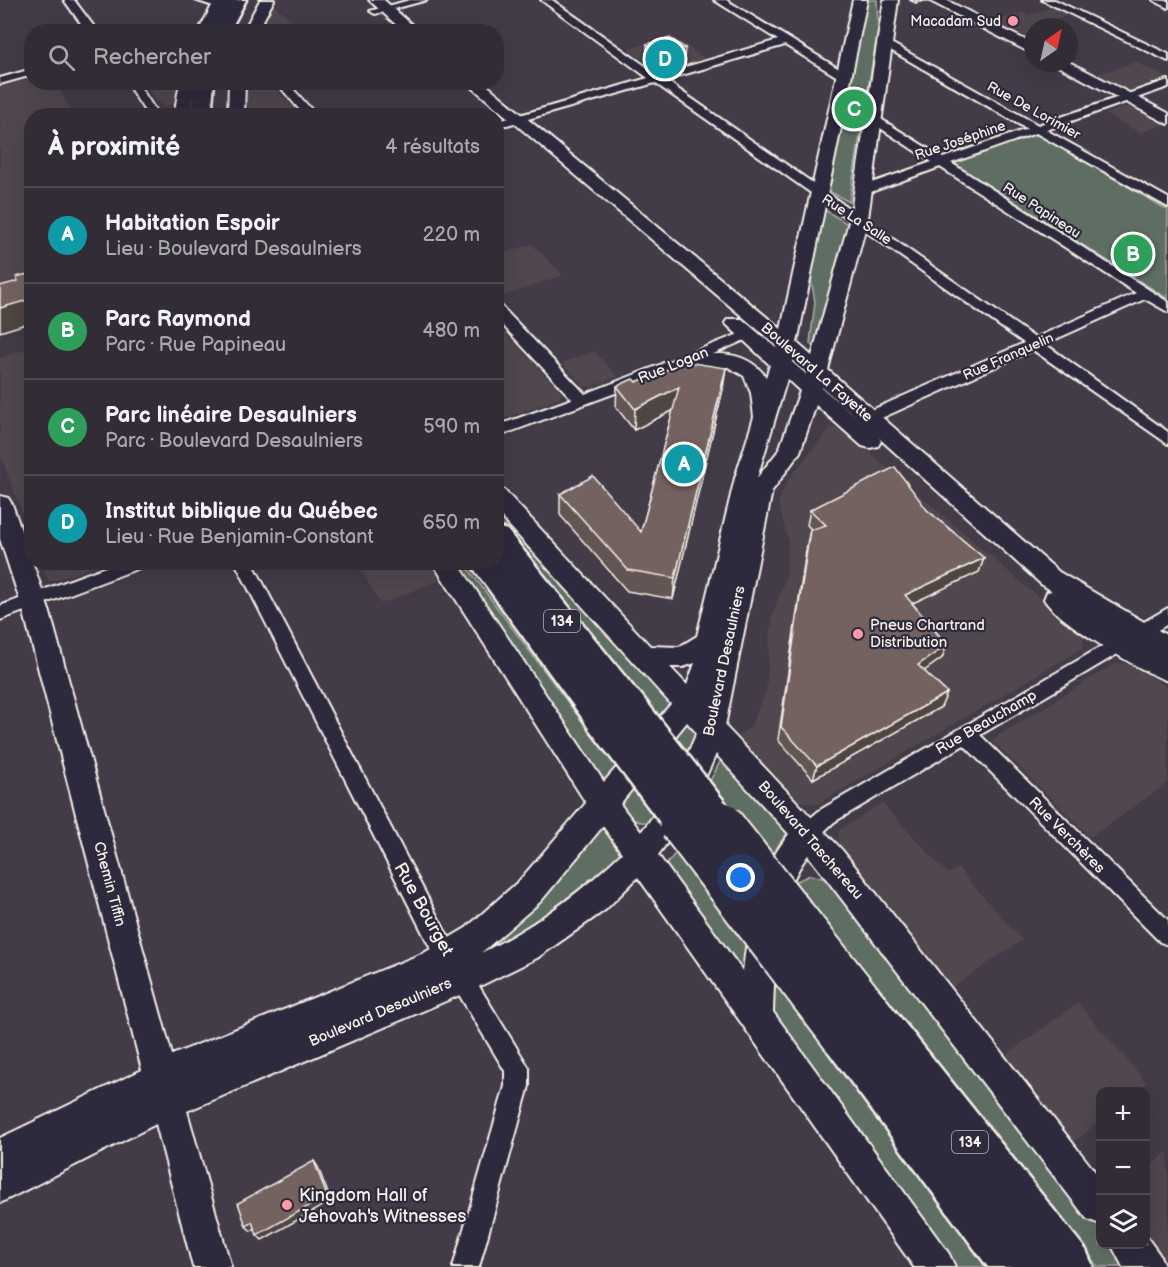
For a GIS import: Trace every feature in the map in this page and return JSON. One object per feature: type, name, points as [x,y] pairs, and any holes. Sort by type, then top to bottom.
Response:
[{"type":"highway","points":[[239,24],[252,0]]},
{"type":"highway","points":[[221,24],[226,2]]},
{"type":"highway","points":[[202,108],[203,90]]},
{"type":"highway","points":[[220,108],[221,90]]},
{"type":"highway","name":"134","points":[[504,550],[614,710],[857,1026],[1069,1267]]},
{"type":"highway","name":"134","points":[[491,570],[614,710]]},
{"type":"highway","name":"134","points":[[857,1026],[1018,1267]]},
{"type":"street","points":[[69,0],[87,24]]},
{"type":"street","points":[[200,0],[226,2]]},
{"type":"street","points":[[254,24],[267,0]]},
{"type":"street","points":[[362,0],[379,7],[402,24]]},
{"type":"street","points":[[379,7],[422,0]]},
{"type":"street","name":"Rue La Salle","points":[[546,0],[821,196],[859,218],[1168,439]]},
{"type":"street","points":[[719,0],[845,77]]},
{"type":"street","name":"Boulevard Desaulniers","points":[[456,967],[494,925],[520,901],[699,689],[709,659],[708,642],[746,478],[782,365],[794,315],[821,196],[860,0]]},
{"type":"street","name":"Boulevard Desaulniers","points":[[0,1156],[164,1090],[456,967],[526,947],[567,921],[594,900],[641,854],[669,819],[686,790],[711,728],[761,489],[789,452],[819,372],[859,218],[891,0]]},
{"type":"street","points":[[935,0],[1024,45]]},
{"type":"street","points":[[1047,0],[1168,58]]},
{"type":"street","points":[[1158,0],[1168,4]]},
{"type":"street","points":[[211,24],[226,2]]},
{"type":"street","points":[[379,7],[393,24]]},
{"type":"street","points":[[504,119],[787,41]]},
{"type":"street","name":"Rue De Lorimier","points":[[885,44],[1168,204]]},
{"type":"street","points":[[1076,72],[1168,119]]},
{"type":"street","points":[[0,81],[24,74]]},
{"type":"street","name":"Rue Joséphine","points":[[864,190],[1168,83]]},
{"type":"street","points":[[137,90],[149,108]]},
{"type":"street","points":[[183,108],[187,90]]},
{"type":"street","points":[[236,108],[237,90]]},
{"type":"street","points":[[288,90],[305,108]]},
{"type":"street","name":"Boulevard La Fayette","points":[[467,90],[489,108]]},
{"type":"street","name":"Boulevard La Fayette","points":[[479,90],[494,108]]},
{"type":"street","name":"Boulevard La Fayette","points":[[504,120],[752,327],[782,365],[812,393],[861,421]]},
{"type":"street","name":"Rue Papineau","points":[[871,126],[899,137],[1168,308]]},
{"type":"street","name":"Rue Franquelin","points":[[861,421],[1145,294]]},
{"type":"street","points":[[752,327],[780,322],[794,315]]},
{"type":"street","points":[[504,317],[582,400]]},
{"type":"street","name":"Boulevard La Fayette","points":[[752,327],[787,344],[819,372],[861,421],[1022,574],[1086,622],[1168,649]]},
{"type":"street","name":"Rue Logan","points":[[504,429],[670,368],[752,327]]},
{"type":"street","points":[[670,368],[718,359],[730,360],[749,369],[760,383],[763,419]]},
{"type":"street","points":[[798,426],[831,420],[861,421]]},
{"type":"street","name":"Chemin Tiffin","points":[[0,504],[34,601],[212,1267]]},
{"type":"street","name":"Boulevard Taschereau","points":[[504,505],[631,645],[646,656],[807,834],[875,914],[1096,1200]]},
{"type":"street","points":[[0,613],[117,570]]},
{"type":"street","name":"Rue Bourget","points":[[247,570],[456,967],[515,1062],[519,1074],[518,1086],[465,1267]]},
{"type":"street","points":[[449,570],[603,804],[936,1267]]},
{"type":"street","name":"Rue Beauchamp","points":[[807,834],[827,816],[1168,615]]},
{"type":"street","name":"Boulevard La Fayette","points":[[1130,638],[1168,671]]},
{"type":"street","points":[[646,656],[683,657],[708,642]]},
{"type":"street","name":"Rue Verchères","points":[[966,734],[1168,935]]},
{"type":"street","points":[[756,1017],[764,941],[777,878],[789,855],[807,834]]},
{"type":"street","name":"Boulevard Desaulniers","points":[[0,1185],[164,1090]]},
{"type":"street","points":[[1132,1249],[1146,1267]]},
{"type":"shaded area","points":[[272,3],[295,24],[261,24]]},
{"type":"shaded area","points":[[1053,7],[1068,15],[1059,18],[1024,18],[1024,38],[991,22],[1023,12],[1029,15]]},
{"type":"shaded area","points":[[673,37],[707,60],[661,73],[628,49]]},
{"type":"shaded area","points":[[1136,62],[1167,78],[1130,91],[1095,75]]},
{"type":"shaded area","points":[[24,80],[24,90],[60,90],[70,108],[24,108],[24,276],[0,285],[0,86]]},
{"type":"shaded area","points":[[148,90],[179,90],[177,103],[160,105]]},
{"type":"shaded area","points":[[246,90],[277,90],[294,108],[246,108]]},
{"type":"shaded area","points":[[1129,106],[1164,124],[1141,133],[1105,114]]},
{"type":"shaded area","points":[[532,244],[563,275],[504,296],[504,253]]},
{"type":"shaded area","points":[[504,331],[561,392],[560,398],[504,418]]},
{"type":"shaded area","points":[[24,350],[24,517],[0,454],[0,358]]},
{"type":"shaded area","points":[[594,351],[618,377],[590,387],[584,386],[562,363]]},
{"type":"shaded area","points":[[831,427],[845,431],[1084,636],[1083,648],[818,804],[796,801],[738,736],[750,728],[766,691],[772,616],[786,576],[788,540],[778,503],[787,481]]},
{"type":"shaded area","points":[[45,570],[84,570],[49,582]]},
{"type":"shaded area","points":[[360,570],[436,570],[442,579],[381,604]]},
{"type":"shaded area","points":[[1116,663],[1131,664],[1168,688],[1168,783],[1091,837],[991,740]]},
{"type":"shaded area","points":[[882,803],[948,874],[958,868],[1022,940],[950,989],[838,845],[839,830]]},
{"type":"shaded area","points":[[1078,1003],[1147,1083],[1142,1087],[1096,1087],[1096,1123],[1072,1144],[1003,1057]]},
{"type":"shaded area","points":[[1168,1151],[1168,1267],[1150,1245],[1150,1167]]},
{"type":"green space","points":[[866,0],[877,0],[878,29],[849,202],[827,190]]},
{"type":"green space","points":[[1036,133],[1168,210],[1168,299],[953,163]]},
{"type":"green space","points":[[823,209],[848,224],[817,352],[810,343],[815,302],[811,279]]},
{"type":"green space","points":[[504,516],[671,702],[658,717],[504,524]]},
{"type":"green space","points":[[460,570],[469,570],[616,767],[603,783]]},
{"type":"green space","points":[[685,724],[697,731],[690,756],[672,734]]},
{"type":"green space","points":[[722,758],[789,831],[770,856],[710,781]]},
{"type":"green space","points":[[630,785],[655,819],[639,822],[627,813],[621,803]]},
{"type":"green space","points":[[599,823],[624,858],[568,908],[482,953],[481,950]]},
{"type":"green space","points":[[678,850],[749,945],[745,976],[665,866]]},
{"type":"green space","points":[[810,875],[830,880],[989,1080],[1096,1222],[1096,1249],[1117,1249],[1130,1267],[1098,1267],[792,883]]},
{"type":"green space","points":[[771,974],[989,1267],[953,1267],[773,1020]]},
{"type":"building","points":[[670,38],[685,48],[662,54],[647,44]]},
{"type":"building","points":[[24,275],[24,301],[0,308],[0,286],[18,281],[16,277]]},
{"type":"building","points":[[686,362],[726,368],[675,578],[628,570],[560,494],[593,476],[641,532],[679,387],[635,409],[617,386],[633,379],[636,382]]},
{"type":"building","name":"Pneus Chartrand Distribution","points":[[895,467],[927,510],[984,558],[905,595],[947,645],[918,665],[947,693],[817,766],[781,727],[810,530],[826,525],[810,510]]},
{"type":"building","name":"Kingdom Hall of Jehovah's Witnesses","points":[[314,1161],[327,1196],[257,1235],[252,1222],[246,1226],[238,1203]]},
{"type":"place","name":"Macadam Sud","points":[[1013,21]]},
{"type":"place","name":"Institut biblique du Québec","points":[[665,59]]},
{"type":"place","name":"Parc linéaire Desaulniers","points":[[854,109]]},
{"type":"place","name":"Parc Raymond","points":[[1133,254]]},
{"type":"place","name":"Habitation Espoir","points":[[684,464]]},
{"type":"place","name":"Pneus Chartrand Distribution","points":[[858,634]]},
{"type":"place","name":"Kingdom Hall of Jehovah's Witnesses","points":[[287,1205]]}]
